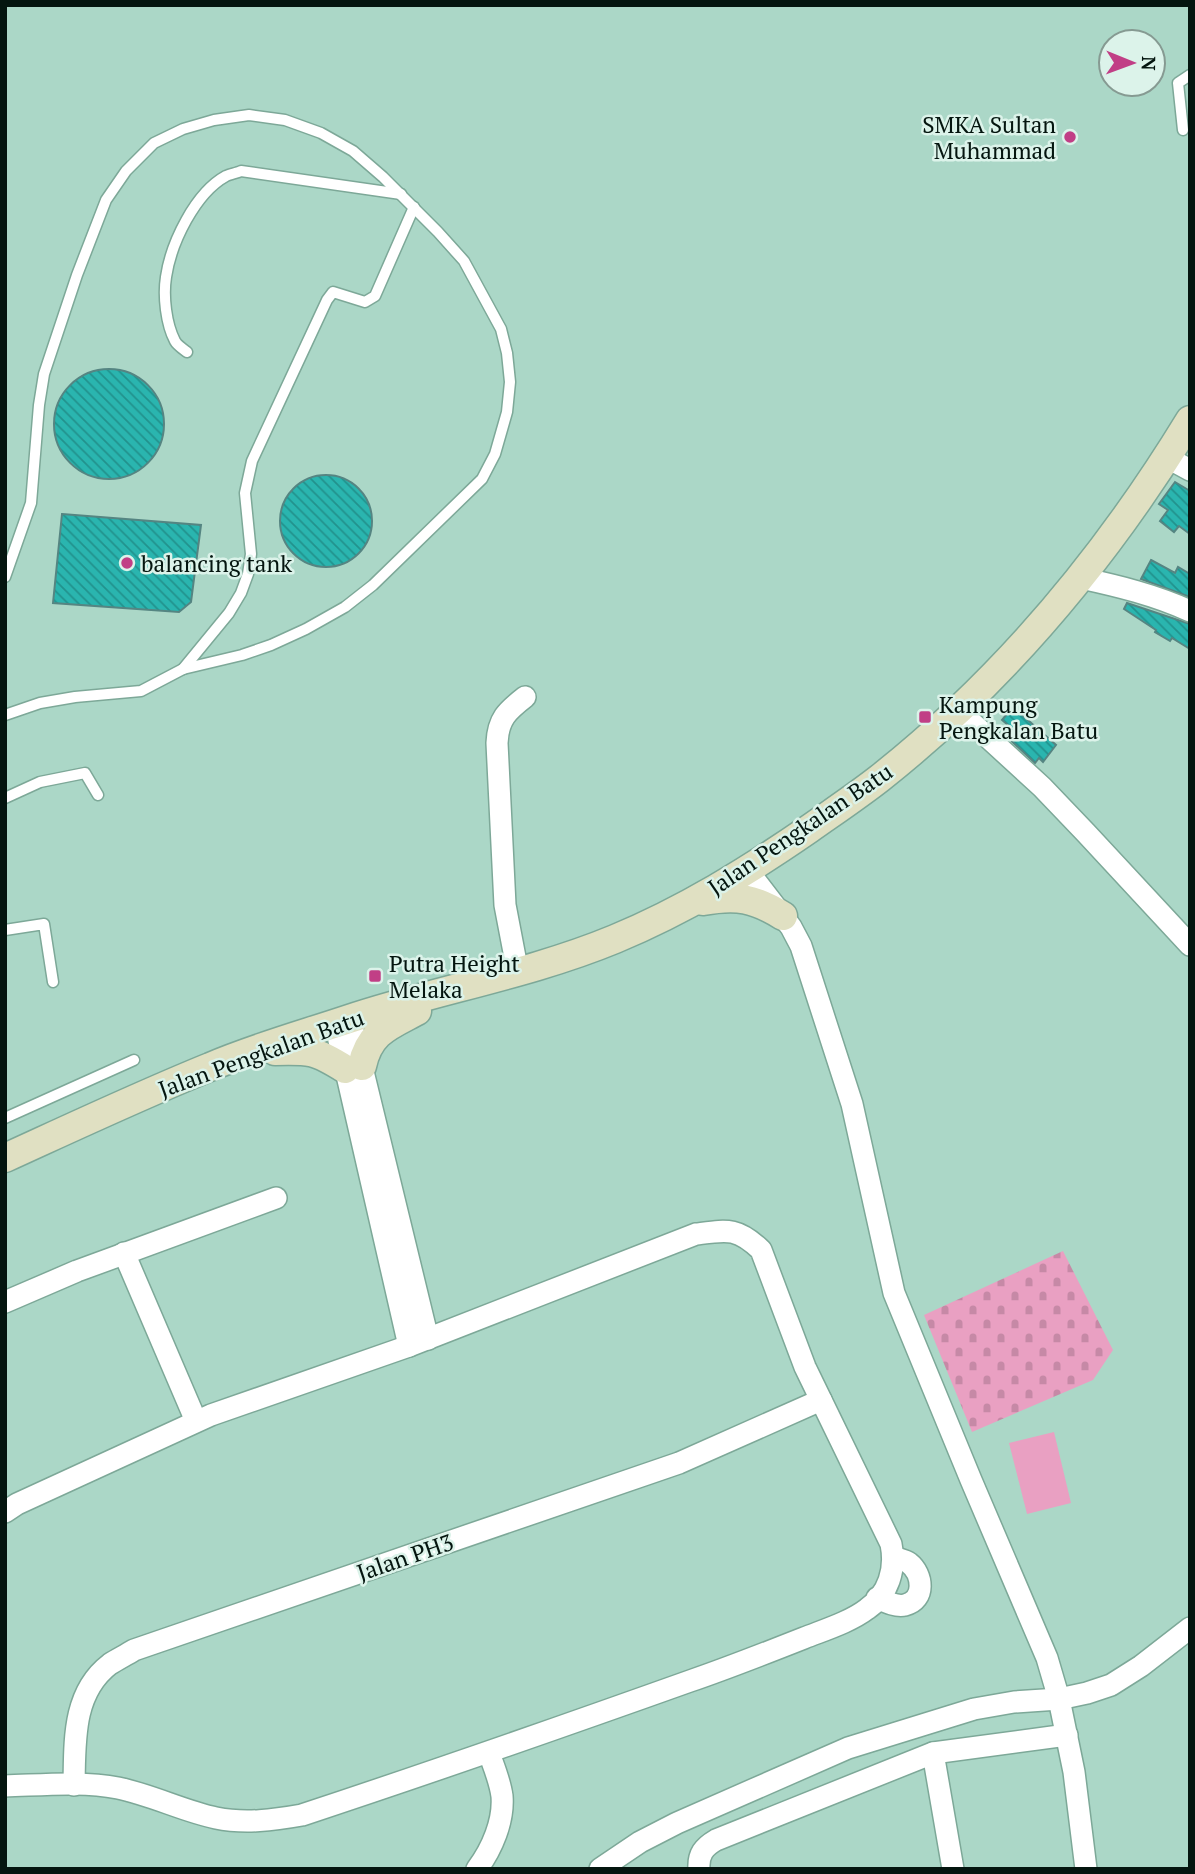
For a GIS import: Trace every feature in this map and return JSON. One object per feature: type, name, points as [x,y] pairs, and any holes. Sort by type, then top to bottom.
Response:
[{"type":"main road","name":"Jalan Pengkalan Batu","points":[[5,1158],[211,1066],[249,1052],[343,1021],[517,973],[619,938],[748,871],[880,778],[958,710],[1035,632],[1179,463],[1190,420]]},
{"type":"main road","points":[[682,907],[717,898],[741,898],[766,906],[783,916]]},
{"type":"main road","points":[[249,1052],[307,1050],[354,1068],[372,1040],[384,1029],[459,988]]},
{"type":"street","points":[[1081,578],[1127,588],[1190,611]]},
{"type":"street","points":[[517,973],[505,905],[497,731],[508,711],[525,697]]},
{"type":"street","points":[[958,710],[1042,787],[1190,945]]},
{"type":"street","points":[[748,871],[783,916],[801,946],[852,1104],[894,1293],[1047,1658],[1059,1699],[1074,1772],[1086,1869]]},
{"type":"street","points":[[343,1021],[419,1343]]},
{"type":"street","points":[[5,1302],[77,1271],[276,1198]]},
{"type":"street","points":[[5,1511],[211,1415],[419,1343],[696,1234],[716,1231],[734,1232],[747,1237],[761,1250],[805,1367],[891,1544],[894,1557],[891,1576],[884,1592],[867,1609],[835,1625],[732,1666],[489,1753],[302,1815],[275,1820],[243,1821],[215,1818],[115,1787],[5,1786]]},
{"type":"street","points":[[124,1253],[196,1421]]},
{"type":"street","name":"Jalan PH3","points":[[74,1785],[76,1728],[82,1702],[90,1685],[109,1665],[134,1650],[679,1463],[821,1400]]},
{"type":"street","points":[[877,1598],[891,1604],[905,1605],[915,1599],[921,1589],[919,1575],[909,1563],[894,1557]]},
{"type":"street","points":[[600,1869],[640,1842],[677,1823],[848,1748],[974,1709],[1014,1702],[1059,1699],[1111,1685],[1141,1666],[1190,1628]]},
{"type":"street","points":[[699,1869],[701,1853],[716,1840],[933,1753],[1067,1735]]},
{"type":"street","points":[[477,1869],[498,1830],[501,1813],[499,1780],[489,1753]]},
{"type":"street","points":[[933,1753],[953,1869]]},
{"type":"lane","points":[[1183,130],[1178,83],[1190,75]]},
{"type":"lane","points":[[5,577],[31,503],[44,374],[77,275],[106,200],[126,171],[154,143],[183,129],[214,120],[249,115],[285,120],[321,133],[354,151],[401,194],[464,261],[501,329],[510,382],[507,412],[495,454],[482,479],[373,585],[345,607],[306,629],[242,655],[183,669],[141,691],[40,703],[5,715]]},
{"type":"lane","points":[[187,352],[176,343],[169,324],[165,302],[166,277],[186,218],[204,194],[225,177],[242,172],[401,194]]},
{"type":"lane","points":[[183,669],[242,593],[251,554],[245,493],[252,461],[327,300],[333,292],[365,302],[375,296],[414,207]]},
{"type":"lane","points":[[5,798],[40,782],[85,773],[97,795]]},
{"type":"lane","points":[[5,930],[44,924],[53,982]]},
{"type":"lane","points":[[5,1118],[134,1060]]},
{"type":"green space","points":[[1063,1251],[1113,1350],[1093,1380],[972,1432],[924,1315]]},
{"type":"green space","points":[[1054,1432],[1071,1503],[1027,1514],[1009,1443]]},
{"type":"building","points":[[109,369],[130,373],[148,385],[160,403],[164,424],[160,445],[148,463],[130,475],[109,479],[88,475],[70,463],[58,445],[54,424],[58,403],[70,385],[88,373]]},
{"type":"building","points":[[326,475],[343,479],[358,489],[368,504],[372,521],[368,538],[358,553],[343,563],[326,567],[309,563],[294,553],[284,538],[280,521],[284,504],[294,489],[309,479]]},
{"type":"building","points":[[1175,482],[1190,491],[1190,534],[1179,526],[1174,532],[1160,521],[1168,510],[1159,504]]},
{"type":"building","name":"balancing tank","points":[[62,514],[201,525],[191,602],[179,612],[53,603]]},
{"type":"building","points":[[1151,560],[1175,573],[1178,567],[1190,574],[1190,597],[1141,579]]},
{"type":"building","points":[[1127,603],[1190,624],[1190,649],[1155,632],[1156,630],[1124,609]]},
{"type":"building","points":[[1013,707],[1056,745],[1043,762],[1039,758],[1035,763],[1003,733],[1009,726],[1002,720]]},
{"type":"place","name":"SMKA Sultan Muhammad","points":[[1070,137]]},
{"type":"place","name":"balancing tank","points":[[127,563]]},
{"type":"place","name":"Kampung Pengkalan Batu","points":[[925,717]]},
{"type":"place","name":"Putra Height Melaka","points":[[375,976]]}]
